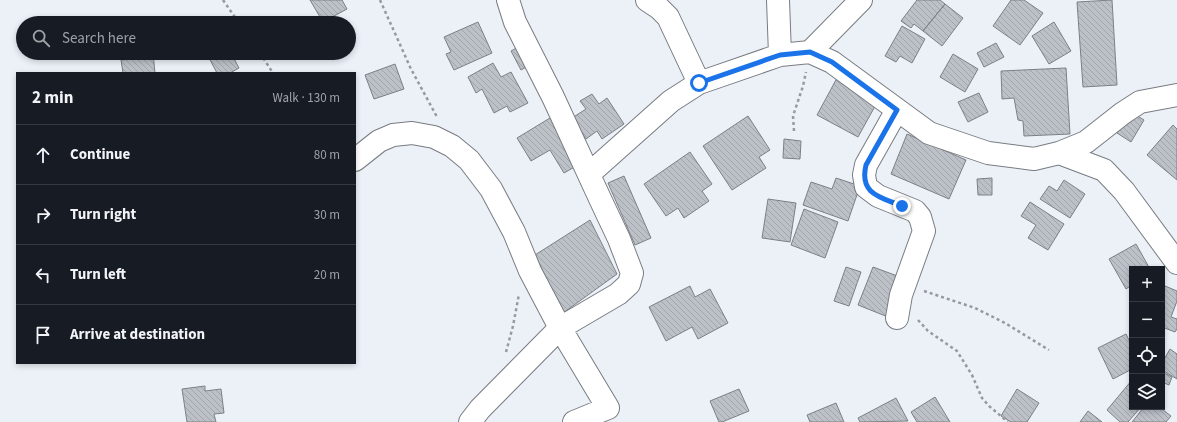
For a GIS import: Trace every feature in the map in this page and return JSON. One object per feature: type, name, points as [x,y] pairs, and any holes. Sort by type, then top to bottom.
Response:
[{"type":"street","points":[[470,422],[480,409],[560,328],[618,294],[629,284],[632,273],[619,239],[589,174],[553,97],[515,22],[508,0]]},
{"type":"street","points":[[647,0],[659,8],[668,17],[699,83]]},
{"type":"street","points":[[778,0],[780,55]]},
{"type":"street","points":[[810,52],[861,0]]},
{"type":"street","points":[[589,174],[671,101],[699,83],[780,55],[810,52],[832,62],[929,133],[988,153],[1034,159],[1059,153],[1086,142],[1123,113],[1140,102],[1177,95]]},
{"type":"street","points":[[897,110],[866,165],[864,175],[866,186],[878,196],[915,211],[920,217],[924,232],[903,289],[897,318]]},
{"type":"street","points":[[356,159],[379,141],[393,135],[412,133],[434,137],[452,146],[469,160],[491,189],[514,232],[530,271],[560,328],[608,408],[574,422]]},
{"type":"street","points":[[1059,153],[1104,170],[1134,203],[1177,263]]},
{"type":"path","points":[[223,0],[234,16]]},
{"type":"path","points":[[380,0],[411,69],[437,118]]},
{"type":"path","points":[[794,131],[793,116],[803,86],[810,52]]},
{"type":"path","points":[[265,60],[272,72]]},
{"type":"path","points":[[504,358],[513,326],[518,297],[521,287],[530,271]]},
{"type":"path","points":[[903,289],[975,308],[1050,350]]},
{"type":"path","points":[[903,289],[910,310],[928,331],[957,351],[972,375],[982,398],[1008,422]]},
{"type":"building","points":[[310,0],[342,0],[347,9],[334,16],[319,16]]},
{"type":"building","points":[[917,0],[940,0],[945,4],[923,31],[914,24],[911,28],[901,21]]},
{"type":"building","points":[[1011,0],[1024,0],[1043,13],[1020,45],[993,26]]},
{"type":"building","points":[[1112,0],[1117,85],[1083,87],[1077,2]]},
{"type":"building","points":[[945,4],[963,18],[942,46],[923,31]]},
{"type":"building","points":[[478,22],[492,53],[454,70],[446,54],[451,52],[444,37]]},
{"type":"building","points":[[1054,22],[1071,51],[1049,64],[1032,36]]},
{"type":"building","points":[[902,26],[925,39],[912,63],[900,56],[896,62],[885,56]]},
{"type":"building","points":[[996,43],[1004,57],[984,67],[977,53]]},
{"type":"building","points":[[520,46],[530,65],[521,70],[511,51]]},
{"type":"building","points":[[953,54],[978,69],[965,92],[940,77]]},
{"type":"building","points":[[121,60],[154,60],[155,72],[123,72]]},
{"type":"building","points":[[210,60],[235,60],[239,68],[232,72],[216,72]]},
{"type":"building","points":[[493,63],[501,77],[511,72],[528,103],[510,112],[507,106],[494,113],[482,89],[476,93],[468,77]]},
{"type":"building","points":[[395,64],[404,89],[374,99],[365,75]]},
{"type":"building","points":[[1066,68],[1070,134],[1024,136],[1023,121],[1018,120],[1014,98],[1002,99],[1001,71]]},
{"type":"building","points":[[837,78],[879,99],[858,137],[817,115]]},
{"type":"building","points":[[979,93],[988,112],[968,122],[958,102]]},
{"type":"building","points":[[592,94],[599,104],[607,98],[624,124],[602,139],[597,131],[586,139],[572,118],[586,109],[580,101]]},
{"type":"building","points":[[1131,112],[1144,120],[1131,142],[1117,133]]},
{"type":"building","points":[[748,116],[770,150],[759,157],[766,168],[732,190],[703,146]]},
{"type":"building","points":[[550,118],[578,165],[564,173],[550,150],[531,161],[517,138]]},
{"type":"building","points":[[1173,125],[1177,129],[1177,180],[1147,155]]},
{"type":"building","points":[[907,134],[966,160],[949,199],[891,174]]},
{"type":"building","points":[[784,139],[801,141],[800,159],[783,158]]},
{"type":"building","points":[[690,152],[712,184],[702,191],[709,201],[684,218],[678,208],[666,216],[644,184]]},
{"type":"building","points":[[624,176],[651,238],[635,245],[608,183]]},
{"type":"building","points":[[836,178],[860,186],[848,221],[803,205],[811,182],[832,189]]},
{"type":"building","points":[[992,178],[992,195],[978,195],[977,179]]},
{"type":"building","points":[[1064,180],[1085,194],[1070,218],[1040,199],[1049,186],[1057,191]]},
{"type":"building","points":[[768,199],[796,203],[790,242],[762,238]]},
{"type":"building","points":[[1030,202],[1064,224],[1048,250],[1028,238],[1036,225],[1021,216]]},
{"type":"building","points":[[804,209],[838,222],[825,258],[791,245]]},
{"type":"building","points":[[590,220],[617,274],[563,313],[535,255]]},
{"type":"building","points":[[1136,244],[1148,266],[1129,266],[1129,287],[1126,289],[1109,259]]},
{"type":"building","points":[[846,267],[861,272],[849,306],[834,301]]},
{"type":"building","points":[[873,267],[903,278],[888,317],[858,305]]},
{"type":"building","points":[[690,286],[695,297],[710,289],[728,323],[698,339],[692,327],[666,341],[649,307]]},
{"type":"building","points":[[1165,286],[1177,291],[1177,301],[1171,317],[1177,319],[1177,329],[1175,332],[1165,328]]},
{"type":"building","points":[[1126,334],[1129,340],[1129,371],[1113,379],[1098,348]]},
{"type":"building","points":[[1170,349],[1177,354],[1177,379],[1165,372],[1165,358]]},
{"type":"building","points":[[1165,374],[1172,377],[1169,385],[1165,383]]},
{"type":"building","points":[[1129,384],[1129,410],[1138,410],[1128,422],[1120,422],[1107,410]]},
{"type":"building","points":[[205,386],[205,391],[221,389],[224,413],[214,414],[216,422],[187,422],[182,389]]},
{"type":"building","points":[[739,389],[749,411],[719,422],[710,401]]},
{"type":"building","points":[[1017,389],[1039,403],[1027,422],[1011,422],[1001,416]]},
{"type":"building","points":[[935,397],[950,422],[917,422],[911,412]]},
{"type":"building","points":[[896,398],[908,421],[860,422],[858,418]]},
{"type":"building","points":[[836,403],[844,422],[810,422],[807,415]]},
{"type":"building","points":[[1142,410],[1163,410],[1171,416],[1166,422],[1132,422]]},
{"type":"building","points":[[1088,411],[1102,422],[1080,422]]},
{"type":"route","points":[[699,83],[780,55],[810,52],[832,62],[897,110],[866,165],[864,175],[866,186],[878,196],[902,206]]}]
